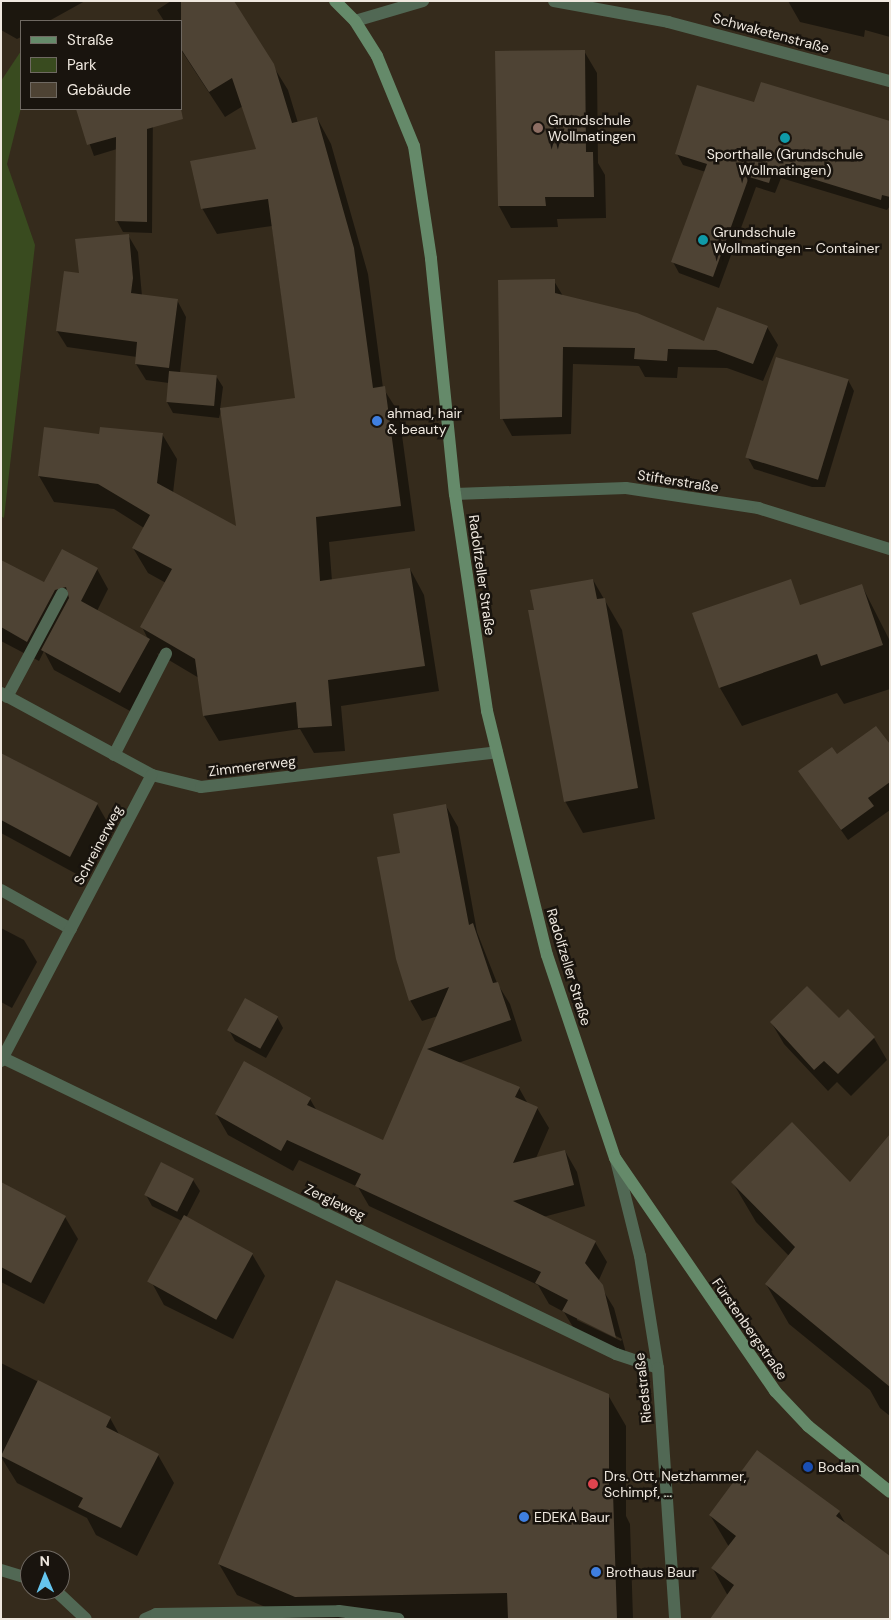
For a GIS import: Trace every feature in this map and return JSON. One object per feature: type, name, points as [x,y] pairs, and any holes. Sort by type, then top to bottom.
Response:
[{"type":"main road","name":"Radolfzeller Straße","points":[[335,1],[356,21],[377,56],[414,146],[431,259],[455,494],[487,711],[547,955],[615,1158]]},
{"type":"main road","name":"Fürstenbergstraße","points":[[615,1158],[775,1391],[808,1426],[890,1492]]},
{"type":"street","points":[[356,21],[423,1]]},
{"type":"street","name":"Schwaketenstraße","points":[[554,1],[668,22],[890,81]]},
{"type":"street","name":"Stifterstraße","points":[[455,494],[626,488],[758,508],[889,550]]},
{"type":"street","points":[[4,695],[62,594]]},
{"type":"street","points":[[114,754],[166,654]]},
{"type":"street","name":"Zimmererweg","points":[[4,695],[152,775],[201,787],[497,752]]},
{"type":"street","name":"Schreinerweg","points":[[2,1059],[152,775]]},
{"type":"street","points":[[1,890],[71,929]]},
{"type":"street","name":"Zergleweg","points":[[2,1059],[616,1354],[658,1368]]},
{"type":"street","name":"Riedstraße","points":[[615,1158],[640,1256],[658,1368],[675,1619]]},
{"type":"street","points":[[1,1570],[20,1577]]},
{"type":"street","points":[[66,1600],[86,1619]]},
{"type":"street","points":[[145,1619],[156,1614],[339,1610],[398,1619]]},
{"type":"green space","points":[[20,52],[20,110],[7,164],[35,245],[4,518],[1,516],[1,81]]},
{"type":"building","points":[[181,1],[234,1],[274,64],[292,123],[317,117],[354,248],[373,388],[385,386],[401,506],[316,517],[320,581],[410,568],[425,666],[328,680],[332,726],[298,728],[296,702],[203,716],[195,659],[140,627],[172,569],[132,548],[150,515],[98,484],[38,476],[44,427],[99,434],[100,427],[163,433],[157,483],[236,526],[220,408],[295,398],[268,199],[201,209],[190,161],[256,149],[232,78],[209,92],[182,51]]},
{"type":"building","name":"Grundschule Wollmatingen","points":[[585,50],[586,152],[593,152],[594,197],[545,197],[546,206],[498,206],[495,51]]},
{"type":"building","name":"Sporthalle (Grundschule Wollmatingen)","points":[[761,82],[890,121],[890,197],[882,195],[881,200],[774,167],[769,183],[749,177],[713,277],[671,262],[707,164],[675,154],[697,85],[754,102]]},
{"type":"building","points":[[76,110],[181,110],[183,119],[147,129],[147,222],[115,221],[116,137],[87,145]]},
{"type":"building","points":[[129,234],[133,278],[131,293],[178,299],[169,368],[135,364],[137,342],[56,331],[64,271],[79,273],[75,239]]},
{"type":"building","points":[[555,279],[555,293],[637,313],[704,341],[717,307],[768,326],[753,364],[716,350],[668,349],[667,361],[634,359],[635,348],[563,347],[562,417],[500,419],[498,280]]},
{"type":"building","points":[[776,357],[849,379],[818,480],[745,457]]},
{"type":"building","points":[[169,371],[217,375],[214,406],[166,402]]},
{"type":"building","points":[[62,549],[98,568],[81,601],[150,639],[120,693],[41,650],[69,598],[66,587],[55,590],[27,642],[1,627],[1,560],[44,582]]},
{"type":"building","points":[[593,579],[597,599],[605,598],[638,788],[564,802],[528,610],[534,610],[530,590]]},
{"type":"building","points":[[791,579],[800,605],[862,584],[883,645],[821,666],[817,654],[719,688],[692,613]]},
{"type":"building","points":[[876,726],[890,744],[890,782],[868,798],[874,806],[841,830],[798,771],[832,747],[837,754]]},
{"type":"building","points":[[1,753],[98,803],[70,857],[1,820]]},
{"type":"building","points":[[446,804],[469,925],[473,923],[493,983],[498,982],[511,1020],[427,1049],[520,1087],[515,1097],[538,1107],[513,1163],[565,1150],[574,1185],[513,1201],[596,1241],[585,1263],[603,1285],[616,1338],[562,1311],[568,1300],[535,1283],[541,1272],[355,1186],[361,1174],[287,1140],[281,1151],[215,1114],[244,1061],[311,1098],[307,1105],[383,1140],[449,987],[409,1001],[396,959],[377,857],[400,853],[393,814]]},
{"type":"building","points":[[807,986],[839,1018],[848,1009],[875,1037],[838,1074],[824,1061],[814,1070],[770,1022]]},
{"type":"building","points":[[245,998],[278,1016],[260,1049],[227,1030]]},
{"type":"building","points":[[792,1122],[850,1182],[890,1134],[890,1387],[765,1284],[795,1247],[731,1182]]},
{"type":"building","points":[[161,1162],[194,1179],[177,1212],[144,1195]]},
{"type":"building","points":[[1,1182],[66,1216],[31,1283],[1,1267]]},
{"type":"building","points":[[184,1215],[253,1253],[216,1320],[147,1281]]},
{"type":"building","points":[[336,1280],[609,1394],[609,1492],[613,1492],[617,1619],[508,1619],[507,1593],[295,1597],[218,1564]]},
{"type":"building","points":[[38,1380],[111,1417],[106,1427],[159,1454],[121,1528],[78,1507],[83,1498],[1,1456]]},
{"type":"building","points":[[757,1450],[840,1511],[836,1516],[890,1556],[890,1619],[710,1619],[734,1585],[711,1568],[736,1536],[709,1515]]},
{"type":"place","name":"Grundschule Wollmatingen","points":[[538,128]]},
{"type":"place","name":"Sporthalle (Grundschule Wollmatingen)","points":[[785,138]]},
{"type":"place","name":"Grundschule Wollmatingen - Container","points":[[703,240]]},
{"type":"place","name":"ahmad, hair & beauty","points":[[377,421]]},
{"type":"place","name":"Bodan","points":[[808,1467]]},
{"type":"place","name":"Drs. Ott, Netzhammer, Schimpf, ...","points":[[593,1484]]},
{"type":"place","name":"EDEKA Baur","points":[[524,1517]]},
{"type":"place","name":"Brothaus Baur","points":[[596,1572]]}]
